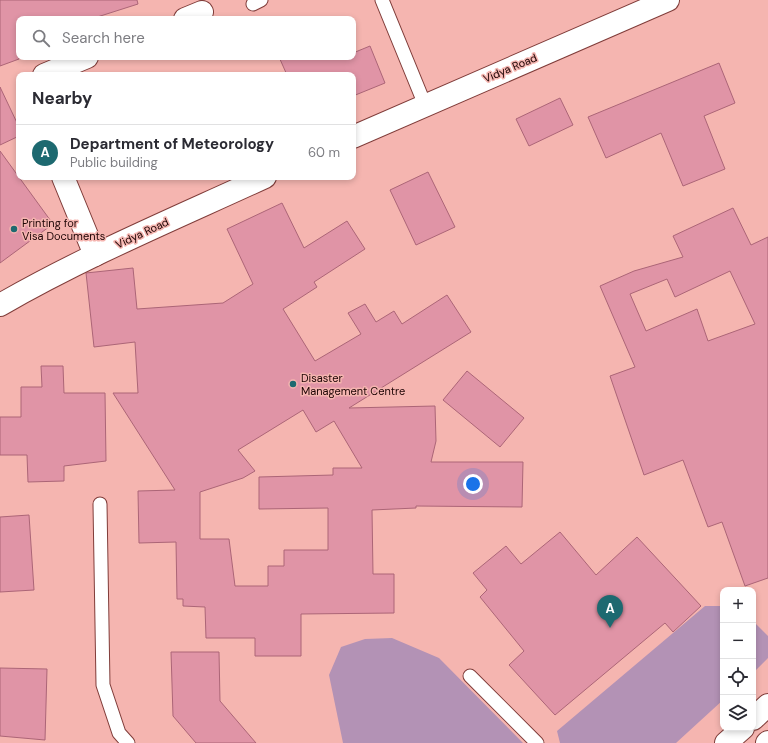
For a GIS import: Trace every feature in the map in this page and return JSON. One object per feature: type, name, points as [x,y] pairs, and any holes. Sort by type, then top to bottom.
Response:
[{"type":"street","name":"Vidya Road","points":[[356,136],[668,0]]},
{"type":"street","points":[[51,72],[80,60]]},
{"type":"street","points":[[64,180],[95,255]]},
{"type":"street","name":"Vidya Road","points":[[0,305],[95,255],[258,180]]},
{"type":"street","points":[[756,716],[768,705]]},
{"type":"street","points":[[726,743],[740,731]]},
{"type":"lane","points":[[382,0],[425,105]]},
{"type":"lane","points":[[100,504],[103,686],[119,733],[128,743]]},
{"type":"lane","points":[[470,676],[537,743]]},
{"type":"shaded area","points":[[705,606],[720,606],[720,703],[676,743],[560,743],[557,731]]},
{"type":"shaded area","points":[[756,624],[768,636],[768,658],[756,670]]},
{"type":"shaded area","points":[[392,638],[439,658],[523,743],[343,743],[329,675],[341,647],[365,639]]},
{"type":"building","points":[[0,0],[137,0],[138,4],[100,16],[16,16],[16,60],[0,66]]},
{"type":"building","points":[[370,46],[385,83],[356,95],[356,72],[286,72],[280,60],[356,60],[356,52]]},
{"type":"building","points":[[719,63],[735,103],[704,116],[725,169],[683,186],[661,133],[606,158],[588,117]]},
{"type":"building","points":[[0,87],[16,121],[16,137],[0,145]]},
{"type":"building","points":[[560,98],[573,125],[529,146],[516,119]]},
{"type":"building","points":[[0,151],[16,173],[16,180],[21,180],[53,224],[0,263]]},
{"type":"building","points":[[428,172],[455,227],[416,245],[390,190]]},
{"type":"building","points":[[282,203],[304,248],[347,221],[365,249],[314,282],[317,287],[283,309],[315,361],[361,334],[348,313],[365,304],[376,322],[394,311],[402,324],[447,295],[471,332],[349,408],[435,406],[436,441],[431,462],[523,462],[522,507],[416,506],[416,508],[372,510],[373,574],[394,574],[394,613],[301,614],[301,656],[255,656],[255,638],[206,638],[205,607],[183,606],[183,599],[177,599],[176,542],[139,543],[138,491],[175,490],[113,393],[138,393],[135,342],[94,347],[86,273],[133,268],[137,309],[223,303],[253,284],[227,229]],"holes":[[[303,410],[316,432],[334,421],[362,468],[333,468],[333,475],[259,477],[259,509],[328,508],[328,550],[284,550],[284,566],[268,566],[268,586],[235,586],[229,539],[200,539],[200,492],[243,478],[255,471],[238,450]]]},
{"type":"building","points":[[733,208],[751,245],[768,237],[768,578],[745,586],[722,522],[708,527],[683,460],[644,475],[610,376],[635,367],[600,286],[634,271],[683,257],[673,236]],"holes":[[[730,271],[755,324],[708,341],[697,309],[646,331],[630,294],[667,279],[675,297]]]},
{"type":"building","points":[[41,366],[63,366],[64,393],[105,393],[106,461],[64,466],[64,481],[28,482],[27,455],[0,455],[0,417],[21,417],[21,387],[42,387]]},
{"type":"building","points":[[467,371],[524,418],[500,447],[443,400]]},
{"type":"building","points":[[29,515],[34,590],[0,592],[0,517]]},
{"type":"building","points":[[560,532],[596,575],[637,537],[701,606],[673,632],[665,623],[555,715],[509,665],[524,651],[480,597],[487,590],[473,573],[506,546],[521,564]]},
{"type":"building","points":[[171,652],[219,652],[220,701],[256,743],[196,743],[173,716]]},
{"type":"building","points":[[0,668],[47,669],[45,740],[0,736]]},
{"type":"place","name":"Printing for Visa Documents","points":[[14,229]]},
{"type":"place","name":"Disaster Management Centre","points":[[293,384]]},
{"type":"place","name":"Department of Meteorology","points":[[610,628]]}]
